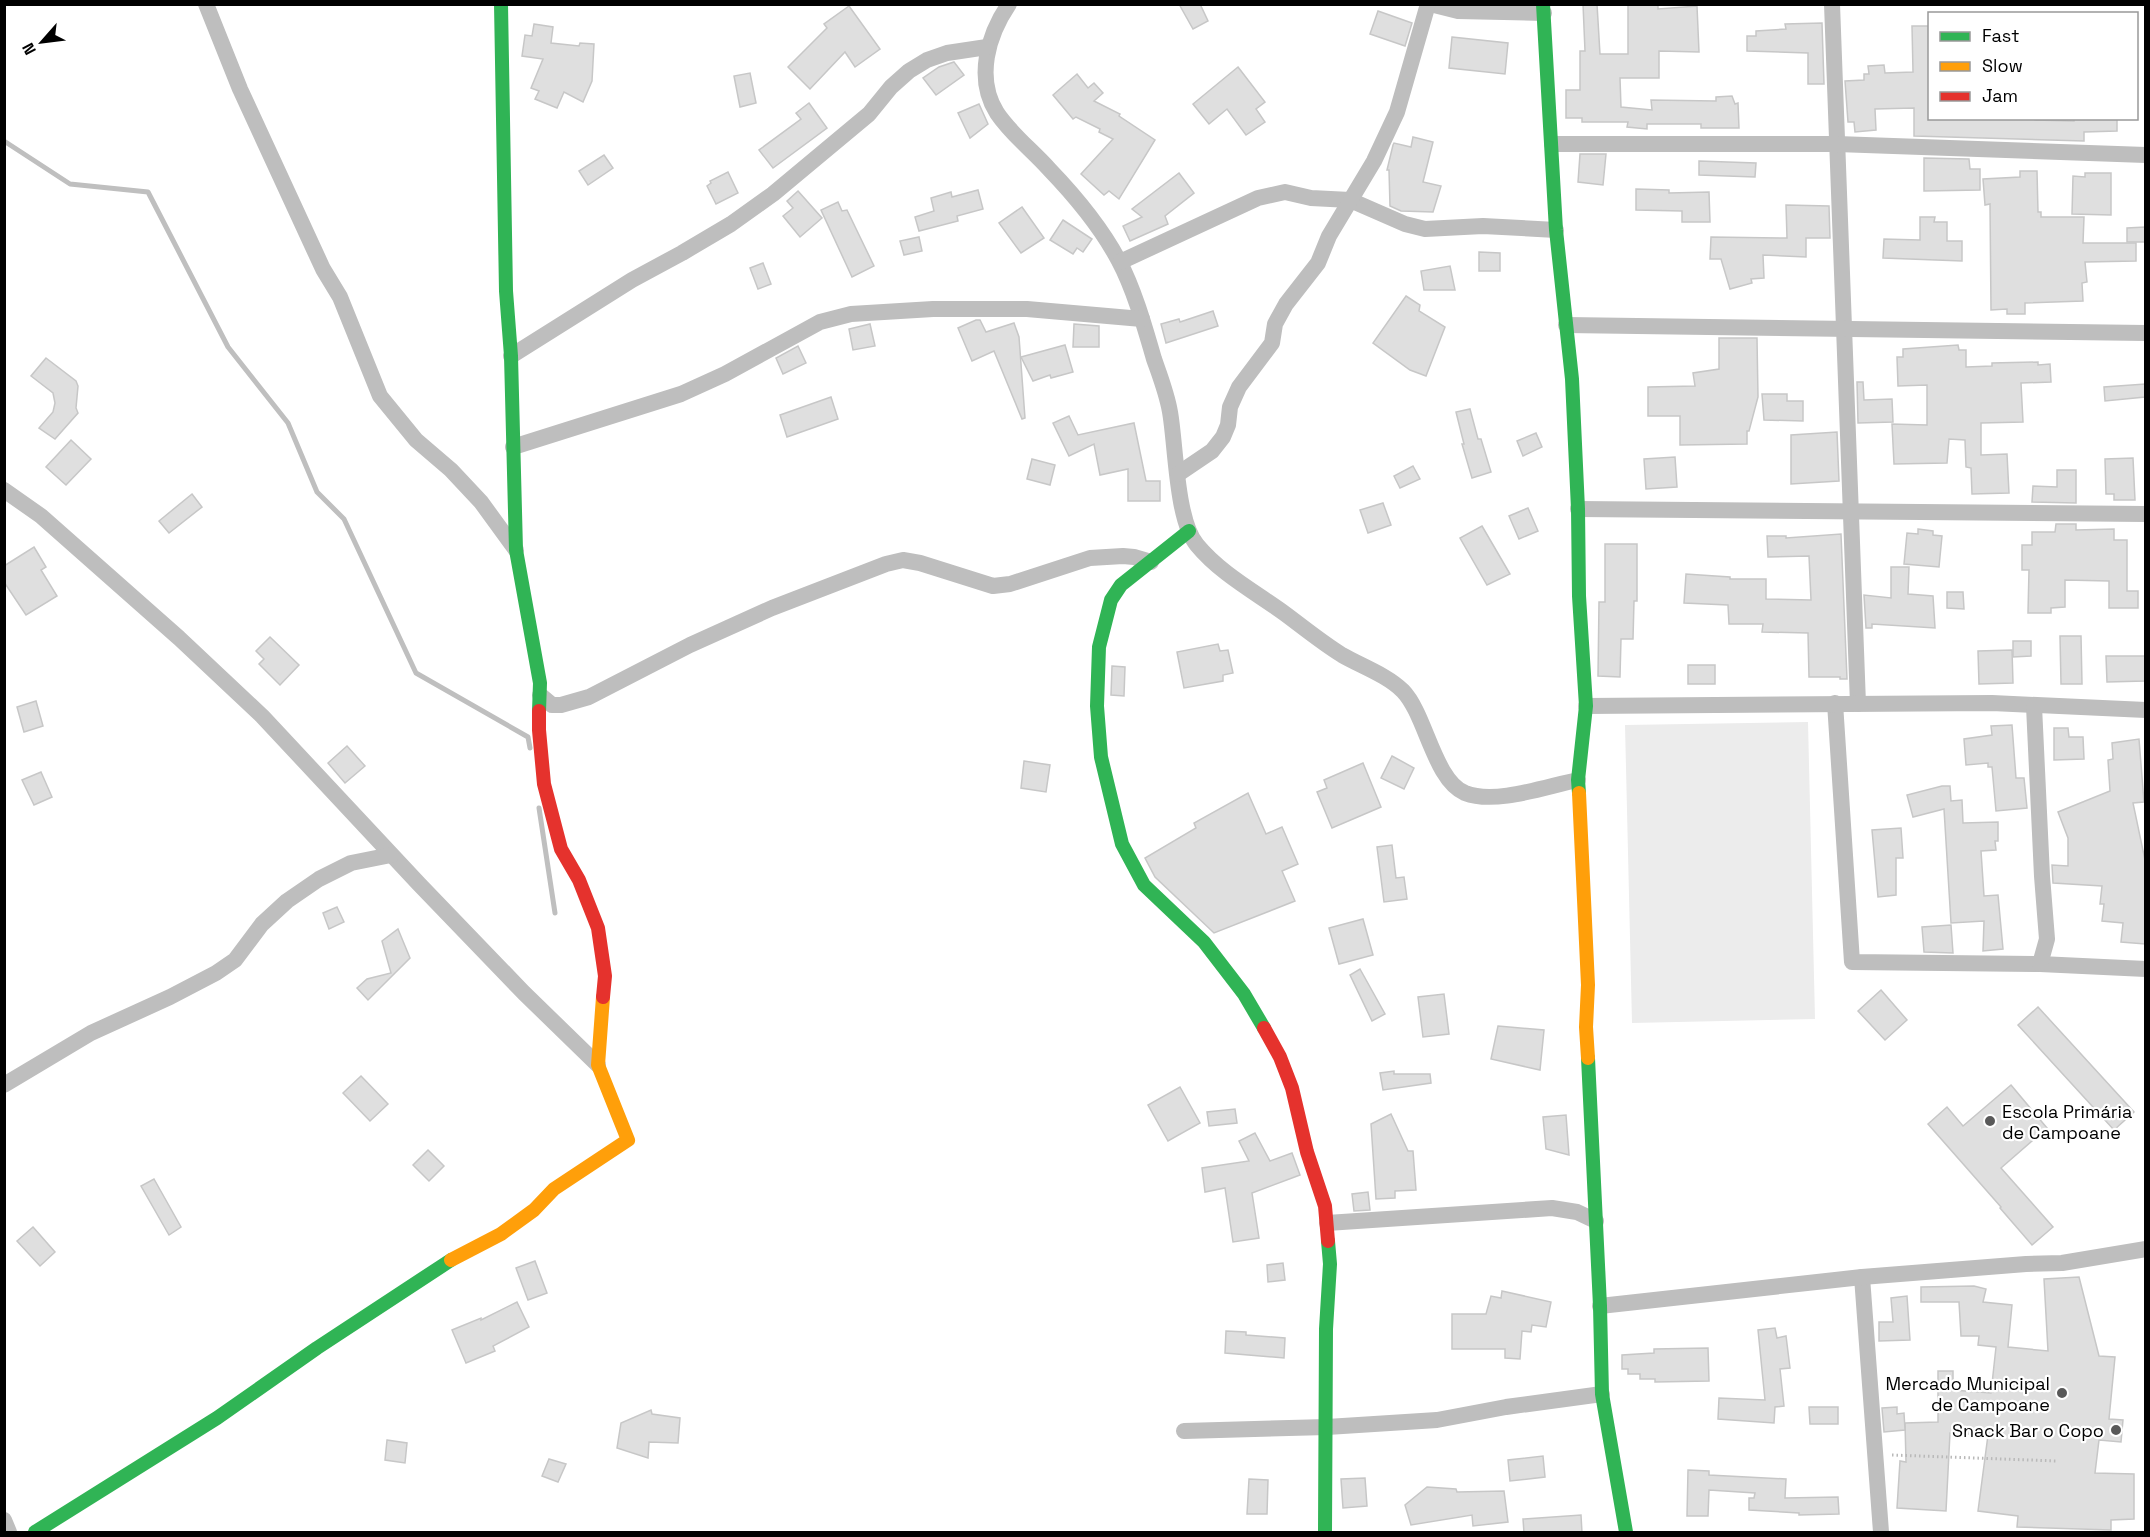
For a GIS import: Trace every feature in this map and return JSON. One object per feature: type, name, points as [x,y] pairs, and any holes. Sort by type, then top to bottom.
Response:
[{"type":"street","points":[[206,4],[240,89],[323,269],[340,297],[380,396],[416,440],[451,470],[481,502],[516,550]]},
{"type":"street","points":[[501,4],[506,291],[511,356],[516,550],[540,683],[539,730],[544,784],[552,821],[561,849],[579,880],[598,928],[605,976],[598,1065]]},
{"type":"street","points":[[1009,4],[998,21],[987,47],[987,86],[996,111],[1079,203],[1120,262],[1142,320],[1170,408],[1182,510],[1196,544],[1241,583],[1323,644],[1385,678],[1403,691],[1417,713],[1439,763],[1462,792],[1478,797],[1504,796],[1578,780]]},
{"type":"street","points":[[1178,474],[1212,450],[1223,437],[1228,425],[1230,407],[1239,387],[1272,343],[1275,324],[1286,304],[1318,263],[1329,236],[1374,161],[1397,112],[1429,4],[1458,11],[1543,9],[1556,230],[1572,379],[1578,509],[1579,596],[1586,706],[1578,780],[1602,1395],[1626,1533]]},
{"type":"street","points":[[1832,4],[1858,704]]},
{"type":"street","points":[[511,356],[632,280],[682,254],[731,224],[773,194],[869,114],[891,87],[909,71],[927,60],[947,53],[987,47]]},
{"type":"street","points":[[1552,144],[1837,144],[2145,155]]},
{"type":"street","points":[[1120,262],[1258,198],[1285,192],[1311,198],[1350,200],[1405,224],[1425,229],[1483,226],[1556,230]]},
{"type":"street","points":[[513,447],[681,394],[725,374],[820,322],[851,314],[933,309],[1027,309],[1142,320]]},
{"type":"street","points":[[1566,325],[2145,333]]},
{"type":"street","points":[[4,490],[49,523],[254,708],[391,855],[524,993],[598,1065],[628,1140],[554,1189],[534,1210],[501,1234],[449,1261],[317,1348],[217,1418],[35,1533]]},
{"type":"street","points":[[1578,509],[2145,514]]},
{"type":"street","points":[[1189,531],[1121,585],[1111,600],[1099,647],[1096,706],[1101,757],[1122,844],[1144,885],[1204,942],[1244,994],[1280,1057],[1292,1088],[1327,1223],[1330,1264],[1326,1329],[1325,1533]]},
{"type":"street","points":[[540,695],[552,705],[561,705],[589,697],[690,645],[772,608],[886,564],[903,560],[920,563],[993,586],[1028,578],[1090,558],[1123,556],[1151,562]]},
{"type":"street","points":[[1835,703],[1852,962],[2040,964],[2145,969]]},
{"type":"street","points":[[1586,706],[1992,703],[2145,710]]},
{"type":"street","points":[[2034,706],[2047,939],[2040,964]]},
{"type":"street","points":[[4,1085],[91,1033],[216,973],[235,960],[262,924],[287,900],[319,879],[351,863],[391,855]]},
{"type":"street","points":[[1327,1223],[1552,1208],[1578,1212],[1596,1221]]},
{"type":"street","points":[[1600,1306],[1862,1277],[2014,1264],[2062,1263],[2145,1249]]},
{"type":"street","points":[[1862,1277],[1881,1533]]},
{"type":"street","points":[[1184,1431],[1327,1427],[1437,1420],[1506,1407],[1602,1395]]},
{"type":"street","points":[[4,1520],[9,1533]]},
{"type":"path","points":[[1875,1454],[2057,1461]]},
{"type":"shaded area","points":[[1808,722],[1815,1019],[1632,1023],[1625,725]]},
{"type":"building","points":[[1179,4],[1200,4],[1208,21],[1193,29]]},
{"type":"building","points":[[1583,4],[1597,4],[1600,54],[1628,54],[1628,4],[1658,4],[1658,9],[1697,6],[1699,52],[1659,51],[1659,78],[1620,78],[1621,107],[1652,110],[1651,100],[1716,101],[1716,97],[1732,96],[1735,104],[1738,103],[1739,128],[1701,128],[1701,124],[1647,124],[1647,129],[1627,127],[1628,122],[1582,122],[1582,118],[1566,118],[1566,90],[1580,90],[1580,51],[1585,51]]},
{"type":"building","points":[[849,6],[880,49],[855,67],[845,52],[810,89],[788,67],[827,28],[824,24]]},
{"type":"building","points":[[1378,11],[1412,23],[1405,46],[1370,34]]},
{"type":"building","points":[[1822,23],[1824,84],[1808,84],[1808,53],[1747,51],[1747,36],[1756,36],[1756,31],[1786,29],[1785,24]]},
{"type":"building","points":[[534,24],[553,27],[551,43],[579,46],[580,43],[594,44],[592,81],[583,102],[564,92],[557,108],[535,99],[539,91],[531,88],[543,59],[522,56],[525,35],[532,36]]},
{"type":"building","points":[[1912,26],[1928,26],[1928,120],[2117,120],[2117,131],[2084,132],[2084,141],[1914,136],[1914,108],[1875,109],[1876,130],[1855,132],[1854,122],[1848,122],[1845,81],[1864,80],[1864,74],[1869,74],[1868,66],[1884,65],[1885,73],[1913,72]]},
{"type":"building","points":[[1452,37],[1508,43],[1505,74],[1449,68]]},
{"type":"building","points":[[954,62],[964,75],[936,95],[923,78],[939,67]]},
{"type":"building","points":[[1238,67],[1265,102],[1256,109],[1265,122],[1246,135],[1227,109],[1209,124],[1193,104]]},
{"type":"building","points":[[750,73],[756,103],[740,107],[734,76]]},
{"type":"building","points":[[1077,74],[1088,88],[1094,83],[1103,93],[1094,101],[1120,114],[1119,116],[1155,140],[1119,199],[1109,191],[1104,195],[1081,174],[1113,139],[1099,132],[1100,129],[1076,117],[1073,119],[1053,95]]},
{"type":"building","points":[[809,103],[827,128],[773,168],[759,150],[801,119],[796,113]]},
{"type":"building","points":[[979,104],[988,124],[970,138],[958,113]]},
{"type":"building","points":[[1413,137],[1433,142],[1423,182],[1441,186],[1433,212],[1401,211],[1390,206],[1389,170],[1387,170],[1393,145],[1394,143],[1411,147]]},
{"type":"building","points":[[1580,154],[1606,154],[1603,185],[1578,182]]},
{"type":"building","points":[[604,155],[613,168],[588,185],[579,171]]},
{"type":"building","points":[[1924,158],[1969,159],[1970,169],[1980,169],[1980,190],[1924,191]]},
{"type":"building","points":[[1699,161],[1756,163],[1755,177],[1699,175]]},
{"type":"building","points":[[2020,171],[2037,171],[2038,212],[2041,212],[2041,217],[2084,217],[2083,243],[2136,243],[2136,261],[2085,262],[2087,282],[2082,283],[2083,301],[2025,303],[2025,314],[2007,314],[2007,309],[1991,310],[1990,204],[1985,205],[1983,179],[2020,177]]},
{"type":"building","points":[[728,172],[738,193],[716,204],[707,186],[711,183],[710,181]]},
{"type":"building","points":[[1179,173],[1194,193],[1165,216],[1168,224],[1130,241],[1123,226],[1142,217],[1132,209]]},
{"type":"building","points":[[2085,173],[2111,173],[2111,215],[2072,214],[2073,176],[2085,177]]},
{"type":"building","points":[[1636,189],[1669,190],[1669,193],[1709,192],[1710,222],[1682,222],[1682,211],[1636,210]]},
{"type":"building","points":[[978,190],[983,209],[957,216],[958,221],[919,231],[915,217],[934,211],[931,198],[951,192],[952,197]]},
{"type":"building","points":[[798,191],[822,218],[800,237],[783,216],[793,208],[787,201]]},
{"type":"building","points":[[838,202],[842,211],[847,210],[874,266],[852,277],[821,210]]},
{"type":"building","points":[[1786,205],[1829,206],[1830,238],[1806,238],[1806,257],[1763,255],[1764,278],[1751,279],[1752,283],[1730,289],[1721,259],[1710,259],[1711,237],[1787,238]]},
{"type":"building","points":[[1022,207],[1044,238],[1021,253],[999,223]]},
{"type":"building","points":[[1920,217],[1935,217],[1934,222],[1947,222],[1947,241],[1962,241],[1962,261],[1883,258],[1884,239],[1920,240]]},
{"type":"building","points":[[1063,220],[1092,239],[1083,252],[1077,248],[1073,254],[1050,240]]},
{"type":"building","points":[[2145,227],[2145,242],[2127,242],[2127,228]]},
{"type":"building","points":[[919,237],[922,251],[904,255],[900,241]]},
{"type":"building","points":[[1479,252],[1500,253],[1500,271],[1479,271]]},
{"type":"building","points":[[763,263],[771,284],[758,289],[750,268]]},
{"type":"building","points":[[1450,266],[1455,290],[1424,290],[1421,271]]},
{"type":"building","points":[[1406,296],[1420,305],[1419,311],[1445,327],[1426,376],[1410,370],[1373,343]]},
{"type":"building","points":[[1213,311],[1218,326],[1166,343],[1161,324],[1179,319],[1180,322]]},
{"type":"building","points":[[980,320],[986,332],[1014,323],[1019,337],[1025,418],[1022,419],[994,351],[972,361],[958,328]]},
{"type":"building","points":[[870,324],[875,346],[853,350],[849,329]]},
{"type":"building","points":[[1074,324],[1099,326],[1099,347],[1073,347]]},
{"type":"building","points":[[1719,338],[1757,338],[1758,397],[1749,431],[1747,431],[1747,444],[1680,445],[1680,416],[1648,416],[1648,387],[1695,386],[1693,373],[1719,369]]},
{"type":"building","points":[[1065,345],[1073,372],[1051,378],[1050,375],[1033,381],[1021,357]]},
{"type":"building","points":[[1958,345],[1959,350],[1966,350],[1966,367],[1992,366],[1992,363],[2050,364],[2051,382],[2021,383],[2023,422],[1981,423],[1981,455],[2007,454],[2009,493],[1972,494],[1971,468],[1966,467],[1965,440],[1949,439],[1947,463],[1894,464],[1892,424],[1927,425],[1927,385],[1898,386],[1897,357],[1903,357],[1903,349]]},
{"type":"building","points":[[798,346],[806,363],[783,374],[776,358]]},
{"type":"building","points":[[46,358],[76,381],[78,386],[76,408],[78,413],[55,439],[39,428],[53,412],[55,403],[53,393],[31,376]]},
{"type":"building","points":[[1857,382],[1863,382],[1864,400],[1892,399],[1893,422],[1858,423]]},
{"type":"building","points":[[2145,384],[2145,397],[2105,401],[2104,387]]},
{"type":"building","points":[[1762,394],[1787,394],[1787,401],[1803,401],[1803,421],[1764,420]]},
{"type":"building","points":[[831,397],[838,419],[787,437],[780,415]]},
{"type":"building","points":[[1470,409],[1478,439],[1481,439],[1491,472],[1472,478],[1456,412]]},
{"type":"building","points":[[1069,416],[1078,435],[1134,423],[1146,481],[1160,481],[1160,501],[1128,501],[1128,469],[1100,475],[1094,444],[1069,456],[1053,423]]},
{"type":"building","points":[[1837,432],[1839,481],[1791,484],[1791,435]]},
{"type":"building","points":[[1536,433],[1542,447],[1523,456],[1517,441]]},
{"type":"building","points":[[71,440],[91,459],[66,485],[46,467]]},
{"type":"building","points":[[1675,457],[1677,487],[1646,489],[1644,459]]},
{"type":"building","points":[[2133,458],[2135,500],[2114,500],[2114,494],[2106,494],[2105,459]]},
{"type":"building","points":[[1032,459],[1055,465],[1050,485],[1027,479]]},
{"type":"building","points":[[1413,466],[1420,479],[1400,488],[1394,476]]},
{"type":"building","points":[[2057,470],[2076,470],[2076,503],[2032,502],[2033,486],[2057,487]]},
{"type":"building","points":[[192,494],[202,507],[169,533],[159,521]]},
{"type":"building","points":[[1383,503],[1391,525],[1368,533],[1360,510]]},
{"type":"building","points":[[1528,508],[1538,531],[1519,539],[1509,516]]},
{"type":"building","points":[[2056,524],[2076,524],[2076,530],[2114,529],[2114,540],[2127,540],[2127,591],[2138,591],[2138,608],[2109,608],[2109,581],[2065,580],[2065,607],[2051,608],[2051,613],[2028,613],[2029,570],[2022,570],[2022,545],[2032,545],[2032,532],[2055,532]]},
{"type":"building","points":[[1482,526],[1510,574],[1487,585],[1460,538]]},
{"type":"building","points":[[1918,529],[1933,531],[1933,535],[1942,536],[1939,567],[1904,564],[1907,533],[1918,534]]},
{"type":"building","points":[[1841,534],[1847,679],[1809,677],[1808,633],[1762,632],[1763,624],[1729,624],[1728,605],[1684,603],[1686,574],[1730,577],[1730,579],[1766,579],[1766,599],[1811,600],[1809,556],[1768,557],[1767,536],[1786,536],[1786,538]]},
{"type":"building","points":[[1605,544],[1637,544],[1637,601],[1634,601],[1633,639],[1621,639],[1620,677],[1598,676],[1599,602],[1605,602]]},
{"type":"building","points":[[34,547],[46,567],[41,570],[57,596],[26,615],[4,582],[4,566]]},
{"type":"building","points":[[1891,567],[1909,567],[1908,594],[1933,596],[1935,628],[1872,624],[1872,628],[1866,628],[1864,595],[1891,598]]},
{"type":"building","points":[[1947,592],[1963,592],[1964,609],[1947,608]]},
{"type":"building","points":[[2060,636],[2081,636],[2082,684],[2061,684]]},
{"type":"building","points":[[270,637],[299,665],[280,685],[259,664],[264,659],[256,651]]},
{"type":"building","points":[[2013,641],[2031,641],[2031,656],[2013,657]]},
{"type":"building","points":[[1218,644],[1220,651],[1228,650],[1233,673],[1223,675],[1223,681],[1184,688],[1177,652]]},
{"type":"building","points":[[2012,650],[2013,683],[1979,684],[1978,651]]},
{"type":"building","points":[[2106,656],[2145,656],[2145,681],[2107,682]]},
{"type":"building","points":[[1688,665],[1715,665],[1715,684],[1688,684]]},
{"type":"building","points":[[1112,666],[1125,667],[1124,696],[1111,695]]},
{"type":"building","points":[[36,701],[43,726],[24,732],[17,707]]},
{"type":"building","points":[[2012,725],[2016,778],[2024,778],[2027,808],[1996,811],[1992,767],[1988,767],[1988,763],[1966,765],[1964,739],[1992,735],[1991,726]]},
{"type":"building","points":[[2054,728],[2068,728],[2069,737],[2083,737],[2084,759],[2054,760]]},
{"type":"building","points":[[2139,739],[2144,802],[2133,803],[2145,860],[2145,944],[2121,942],[2123,923],[2102,921],[2104,904],[2100,904],[2102,886],[2053,883],[2052,865],[2068,866],[2068,838],[2058,812],[2110,791],[2108,760],[2113,759],[2112,743]]},
{"type":"building","points":[[347,746],[365,766],[345,783],[328,763]]},
{"type":"building","points":[[1392,756],[1414,768],[1404,789],[1381,778]]},
{"type":"building","points":[[1024,761],[1050,765],[1046,792],[1021,788]]},
{"type":"building","points":[[1363,763],[1381,807],[1332,828],[1317,792],[1327,788],[1324,780]]},
{"type":"building","points":[[41,772],[52,797],[34,805],[22,780]]},
{"type":"building","points":[[1950,786],[1951,801],[1962,800],[1963,823],[1998,822],[1996,850],[1981,851],[1984,896],[1998,895],[2003,949],[1983,951],[1984,921],[1951,923],[1944,809],[1913,817],[1907,795]]},
{"type":"building","points":[[1248,793],[1266,834],[1282,827],[1298,864],[1282,871],[1295,901],[1214,933],[1155,877],[1145,858],[1196,828],[1194,823]]},
{"type":"building","points":[[1901,828],[1903,858],[1896,858],[1896,895],[1878,897],[1872,830]]},
{"type":"building","points":[[1392,845],[1396,878],[1404,877],[1407,899],[1384,902],[1377,847]]},
{"type":"building","points":[[337,907],[344,922],[329,929],[323,913]]},
{"type":"building","points":[[1363,919],[1373,955],[1339,964],[1329,928]]},
{"type":"building","points":[[1951,925],[1953,953],[1924,952],[1922,927]]},
{"type":"building","points":[[398,929],[410,958],[368,1000],[357,988],[367,979],[391,973],[382,941]]},
{"type":"building","points":[[1360,969],[1385,1014],[1372,1021],[1350,975]]},
{"type":"building","points":[[1881,990],[1907,1020],[1885,1040],[1858,1011]]},
{"type":"building","points":[[1444,994],[1449,1034],[1423,1037],[1418,997]]},
{"type":"building","points":[[2038,1007],[2134,1112],[2114,1130],[2018,1025]]},
{"type":"building","points":[[1498,1026],[1544,1030],[1540,1070],[1491,1059]]},
{"type":"building","points":[[1394,1071],[1394,1074],[1430,1074],[1431,1083],[1383,1090],[1380,1073]]},
{"type":"building","points":[[361,1076],[388,1104],[370,1121],[343,1093]]},
{"type":"building","points":[[2011,1085],[2047,1128],[2001,1168],[2053,1227],[2032,1245],[1928,1124],[1947,1107],[1963,1126]]},
{"type":"building","points":[[1180,1087],[1200,1123],[1168,1141],[1148,1105]]},
{"type":"building","points":[[1235,1109],[1237,1123],[1209,1126],[1207,1112]]},
{"type":"building","points":[[1391,1114],[1408,1151],[1413,1151],[1416,1190],[1395,1191],[1395,1198],[1376,1199],[1371,1124]]},
{"type":"building","points":[[1566,1115],[1569,1155],[1546,1149],[1543,1117]]},
{"type":"building","points":[[1255,1133],[1270,1161],[1292,1153],[1300,1175],[1252,1193],[1259,1238],[1233,1242],[1225,1188],[1205,1192],[1202,1168],[1249,1161],[1239,1141]]},
{"type":"building","points":[[428,1150],[444,1166],[429,1181],[413,1165]]},
{"type":"building","points":[[154,1179],[181,1227],[169,1235],[141,1186]]},
{"type":"building","points":[[1368,1192],[1370,1210],[1354,1211],[1352,1194]]},
{"type":"building","points":[[33,1227],[55,1252],[40,1266],[17,1241]]},
{"type":"building","points":[[535,1261],[547,1293],[528,1300],[516,1268]]},
{"type":"building","points":[[1283,1263],[1285,1280],[1268,1282],[1267,1265]]},
{"type":"building","points":[[2079,1277],[2099,1356],[2115,1357],[2109,1419],[2123,1420],[2121,1442],[2099,1440],[2095,1473],[2134,1474],[2134,1519],[2111,1520],[2111,1530],[2017,1527],[2018,1516],[1978,1511],[1988,1435],[1950,1433],[1946,1511],[1897,1508],[1900,1461],[1906,1462],[1905,1423],[1938,1422],[1938,1371],[1953,1371],[1953,1390],[1991,1393],[1996,1347],[1978,1345],[1979,1336],[1961,1336],[1959,1302],[1921,1302],[1921,1287],[1974,1286],[1986,1289],[1983,1302],[2012,1305],[2008,1347],[2048,1351],[2044,1279]]},
{"type":"building","points":[[1502,1291],[1551,1302],[1546,1327],[1532,1325],[1531,1332],[1522,1331],[1520,1359],[1505,1358],[1505,1349],[1452,1349],[1452,1314],[1486,1314],[1491,1296],[1501,1298]]},
{"type":"building","points":[[1907,1296],[1910,1340],[1879,1341],[1879,1322],[1893,1322],[1891,1298]]},
{"type":"building","points":[[517,1302],[529,1327],[493,1346],[495,1351],[466,1363],[452,1330],[481,1318],[481,1320]]},
{"type":"building","points":[[1775,1328],[1777,1338],[1786,1336],[1790,1368],[1780,1369],[1784,1406],[1775,1407],[1774,1423],[1718,1419],[1719,1398],[1765,1400],[1758,1330]]},
{"type":"building","points":[[1226,1331],[1285,1338],[1284,1358],[1225,1353]]},
{"type":"building","points":[[1708,1348],[1709,1381],[1655,1382],[1655,1379],[1640,1379],[1640,1374],[1628,1374],[1628,1369],[1622,1369],[1622,1355],[1654,1353],[1654,1349]]},
{"type":"building","points":[[1809,1407],[1838,1407],[1838,1424],[1810,1424]]},
{"type":"building","points":[[1897,1407],[1897,1414],[1904,1413],[1905,1430],[1884,1432],[1882,1408]]},
{"type":"building","points":[[651,1410],[652,1414],[680,1418],[678,1443],[649,1442],[648,1458],[617,1448],[621,1423]]},
{"type":"building","points":[[387,1440],[407,1443],[405,1463],[385,1460]]},
{"type":"building","points":[[1543,1456],[1545,1477],[1510,1481],[1508,1460]]},
{"type":"building","points":[[549,1459],[566,1464],[558,1482],[542,1476]]},
{"type":"building","points":[[1688,1470],[1709,1471],[1709,1475],[1786,1479],[1785,1498],[1838,1497],[1839,1514],[1799,1515],[1799,1513],[1749,1510],[1749,1498],[1754,1498],[1755,1493],[1709,1490],[1708,1516],[1687,1516]]},
{"type":"building","points":[[1365,1478],[1367,1506],[1343,1508],[1341,1479]]},
{"type":"building","points":[[1249,1479],[1268,1480],[1267,1514],[1247,1514]]},
{"type":"building","points":[[1427,1487],[1456,1489],[1457,1492],[1504,1491],[1508,1522],[1473,1526],[1472,1515],[1411,1525],[1405,1505]]},
{"type":"building","points":[[1581,1515],[1582,1533],[1524,1533],[1523,1519]]},
{"type":"waterway","points":[[4,141],[70,184],[148,192],[228,347],[288,423],[317,492],[344,519],[416,673],[528,737],[530,748]]},
{"type":"waterway","points":[[539,808],[555,913]]},
{"type":"traffic: fast","points":[[501,4],[506,291],[511,356],[516,550],[540,683],[539,711]]},
{"type":"traffic: fast","points":[[1543,4],[1556,230],[1572,379],[1578,509],[1579,596],[1586,706],[1578,780],[1579,793]]},
{"type":"traffic: fast","points":[[1189,531],[1121,585],[1111,600],[1099,647],[1097,706],[1101,757],[1122,844],[1144,885],[1204,942],[1244,994],[1264,1028]]},
{"type":"traffic: fast","points":[[1588,1058],[1602,1394],[1626,1532]]},
{"type":"traffic: fast","points":[[1325,1532],[1326,1329],[1330,1264],[1328,1241]]},
{"type":"traffic: fast","points":[[35,1532],[217,1418],[317,1348],[451,1260]]},
{"type":"traffic: slow","points":[[1579,793],[1588,985],[1586,1027],[1588,1058]]},
{"type":"traffic: slow","points":[[451,1260],[501,1234],[534,1210],[554,1189],[628,1140],[598,1065],[603,997]]},
{"type":"traffic: jam","points":[[539,711],[544,784],[561,849],[579,880],[598,928],[605,976],[603,997]]},
{"type":"traffic: jam","points":[[1264,1028],[1280,1057],[1292,1088],[1307,1152],[1325,1206],[1328,1241]]},
{"type":"place","name":"Escola Primária de Campoane","points":[[1990,1121]]},
{"type":"place","name":"Mercado Municipal de Campoane","points":[[2062,1393]]},
{"type":"place","name":"Snack Bar o Copo","points":[[2116,1430]]}]
